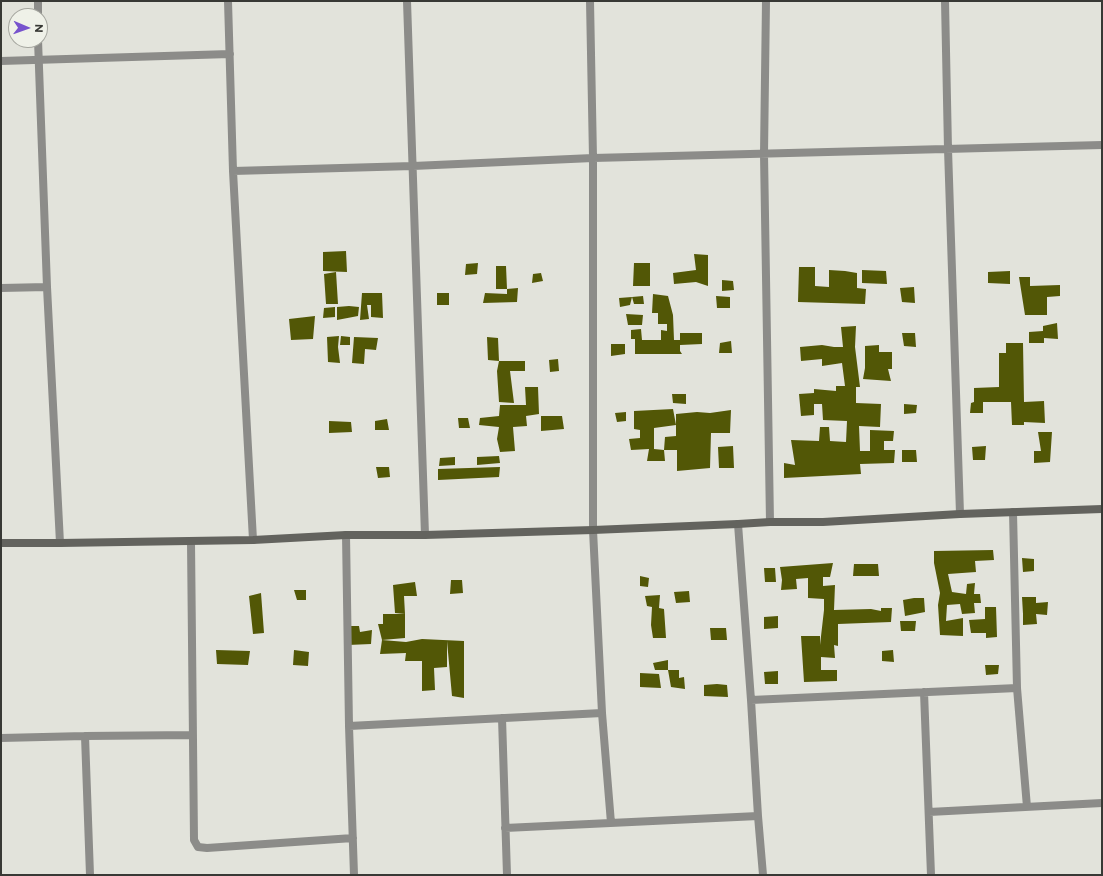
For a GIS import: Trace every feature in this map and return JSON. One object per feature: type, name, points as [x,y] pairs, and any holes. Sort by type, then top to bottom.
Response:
[{"type":"main road","points":[[1,543],[191,542],[346,535],[425,535],[593,530],[770,522],[823,522],[960,514],[1102,509]]},
{"type":"street","points":[[228,1],[233,170],[253,540]]},
{"type":"street","points":[[407,1],[425,535]]},
{"type":"street","points":[[590,1],[593,158],[593,530],[602,713],[611,823]]},
{"type":"street","points":[[766,1],[764,154],[770,522]]},
{"type":"street","points":[[945,1],[948,149],[960,514]]},
{"type":"street","points":[[38,48],[47,287],[60,543]]},
{"type":"street","points":[[1,61],[230,54]]},
{"type":"street","points":[[233,170],[413,166],[593,158],[1102,145]]},
{"type":"street","points":[[1,288],[47,287]]},
{"type":"street","points":[[1013,512],[1017,688],[1027,807]]},
{"type":"street","points":[[738,524],[752,700],[758,816],[764,875]]},
{"type":"street","points":[[346,535],[349,726],[354,875]]},
{"type":"street","points":[[191,542],[194,840],[198,847],[207,848],[353,838]]},
{"type":"street","points":[[752,700],[1017,688]]},
{"type":"street","points":[[924,692],[931,875]]},
{"type":"street","points":[[349,726],[602,713]]},
{"type":"street","points":[[502,718],[507,875]]},
{"type":"street","points":[[1,738],[193,735]]},
{"type":"street","points":[[84,736],[90,875]]},
{"type":"street","points":[[929,812],[1102,803]]},
{"type":"street","points":[[506,828],[758,816]]},
{"type":"building","points":[[346,251],[347,272],[323,271],[323,252]]},
{"type":"building","points":[[694,254],[708,255],[708,286],[696,282],[674,284],[673,273],[696,270]]},
{"type":"building","points":[[478,263],[477,274],[465,275],[466,264]]},
{"type":"building","points":[[634,263],[650,263],[650,286],[633,286]]},
{"type":"building","points":[[496,266],[506,266],[507,289],[496,289]]},
{"type":"building","points":[[799,267],[815,267],[815,286],[829,287],[829,270],[857,273],[857,288],[866,289],[865,304],[798,302]]},
{"type":"building","points":[[862,270],[886,271],[887,284],[862,283]]},
{"type":"building","points":[[1010,271],[1010,284],[988,283],[988,272]]},
{"type":"building","points":[[336,272],[338,304],[326,304],[324,274]]},
{"type":"building","points":[[541,273],[543,281],[532,283],[533,274]]},
{"type":"building","points":[[1019,277],[1030,277],[1030,286],[1060,285],[1060,296],[1047,297],[1047,315],[1025,315]]},
{"type":"building","points":[[722,280],[733,281],[734,290],[722,291]]},
{"type":"building","points":[[914,287],[915,303],[902,302],[900,288]]},
{"type":"building","points":[[518,288],[517,302],[483,303],[485,293],[507,294],[507,289]]},
{"type":"building","points":[[362,293],[382,293],[383,318],[371,317],[371,305],[367,305],[369,319],[360,320]]},
{"type":"building","points":[[437,293],[449,293],[449,305],[437,305]]},
{"type":"building","points":[[653,294],[668,296],[673,315],[674,340],[680,340],[680,333],[702,333],[702,344],[680,345],[680,351],[682,354],[635,354],[635,339],[631,339],[631,330],[641,329],[642,340],[661,340],[661,330],[667,331],[667,324],[658,324],[658,313],[652,313]]},
{"type":"building","points":[[643,296],[644,304],[634,304],[632,297]]},
{"type":"building","points":[[716,296],[730,297],[730,308],[717,308]]},
{"type":"building","points":[[632,297],[630,305],[620,307],[619,298]]},
{"type":"building","points":[[335,307],[335,317],[323,318],[324,308]]},
{"type":"building","points":[[337,307],[359,307],[358,316],[337,320]]},
{"type":"building","points":[[626,314],[643,315],[642,325],[628,325]]},
{"type":"building","points":[[315,316],[313,339],[291,340],[289,319]]},
{"type":"building","points":[[1057,323],[1058,339],[1044,338],[1044,343],[1029,343],[1029,332],[1043,331],[1043,326]]},
{"type":"building","points":[[856,326],[855,347],[860,387],[856,387],[856,403],[881,404],[880,427],[859,426],[860,451],[870,451],[870,430],[894,431],[893,441],[884,441],[884,450],[895,450],[894,463],[860,464],[861,474],[784,478],[784,463],[795,465],[791,440],[819,441],[820,427],[829,427],[830,441],[846,442],[847,421],[823,420],[822,404],[814,404],[814,415],[801,416],[799,394],[814,393],[814,389],[836,391],[836,386],[845,386],[842,363],[822,366],[822,359],[801,361],[800,347],[822,345],[843,347],[841,327]]},
{"type":"building","points":[[902,333],[915,333],[916,347],[904,346]]},
{"type":"building","points":[[339,336],[338,347],[340,363],[328,362],[327,337]]},
{"type":"building","points":[[341,336],[350,337],[350,345],[340,345]]},
{"type":"building","points":[[354,337],[378,338],[376,350],[365,349],[364,364],[352,363]]},
{"type":"building","points":[[487,337],[498,338],[499,361],[488,360]]},
{"type":"building","points":[[731,341],[732,353],[719,353],[720,343]]},
{"type":"building","points":[[1006,343],[1023,343],[1024,402],[1044,401],[1045,423],[1024,422],[1024,425],[1012,425],[1011,402],[983,402],[983,413],[970,413],[971,403],[974,402],[974,388],[999,387],[999,353],[1006,353]]},
{"type":"building","points":[[611,344],[625,344],[625,354],[611,356]]},
{"type":"building","points":[[879,345],[879,352],[892,352],[892,369],[888,369],[891,381],[863,379],[865,368],[865,346]]},
{"type":"building","points":[[558,359],[559,371],[550,372],[549,360]]},
{"type":"building","points":[[499,361],[525,361],[525,371],[510,371],[514,403],[499,402],[497,371]]},
{"type":"building","points":[[525,387],[538,387],[539,414],[526,416],[527,426],[513,427],[515,451],[500,452],[497,439],[499,427],[479,425],[480,418],[499,416],[500,405],[526,405]]},
{"type":"building","points":[[672,394],[686,394],[686,404],[673,403]]},
{"type":"building","points":[[904,404],[917,405],[916,413],[904,414]]},
{"type":"building","points":[[673,409],[676,425],[654,428],[654,449],[664,450],[665,461],[647,461],[649,449],[631,450],[629,439],[640,438],[640,430],[634,429],[634,411]]},
{"type":"building","points":[[731,410],[730,433],[711,433],[710,468],[677,471],[677,450],[664,450],[665,437],[676,436],[676,414],[697,412],[710,413]]},
{"type":"building","points":[[626,412],[626,421],[617,422],[615,413]]},
{"type":"building","points":[[541,416],[562,416],[564,429],[541,431]]},
{"type":"building","points":[[458,418],[468,418],[470,428],[459,428]]},
{"type":"building","points":[[387,419],[389,430],[375,430],[375,421]]},
{"type":"building","points":[[329,421],[351,422],[352,432],[329,433]]},
{"type":"building","points":[[1038,432],[1052,432],[1050,462],[1034,463],[1034,451],[1041,451]]},
{"type":"building","points":[[733,446],[734,468],[719,468],[718,447]]},
{"type":"building","points":[[986,446],[985,460],[973,460],[972,447]]},
{"type":"building","points":[[902,450],[916,450],[917,462],[902,462]]},
{"type":"building","points":[[499,456],[500,463],[477,465],[477,457]]},
{"type":"building","points":[[455,457],[455,465],[439,466],[440,458]]},
{"type":"building","points":[[376,467],[389,467],[390,477],[378,478]]},
{"type":"building","points":[[500,467],[499,477],[438,480],[438,469]]},
{"type":"building","points":[[993,550],[994,560],[975,561],[976,572],[948,574],[952,592],[966,594],[967,584],[975,583],[974,594],[980,594],[981,603],[974,603],[975,613],[962,614],[960,604],[947,605],[946,621],[963,618],[963,636],[940,635],[938,605],[940,593],[934,563],[934,551]]},
{"type":"building","points":[[1022,558],[1034,559],[1034,571],[1023,572]]},
{"type":"building","points":[[833,563],[830,577],[823,577],[823,586],[835,585],[834,610],[871,609],[881,611],[881,608],[892,608],[891,622],[838,624],[838,646],[834,645],[835,658],[821,657],[821,670],[837,670],[837,681],[804,682],[801,636],[820,636],[820,645],[824,599],[808,598],[808,578],[796,579],[797,589],[781,590],[782,580],[780,567]]},
{"type":"building","points":[[854,564],[878,564],[879,576],[853,576]]},
{"type":"building","points":[[764,568],[775,568],[776,582],[765,582]]},
{"type":"building","points":[[640,576],[649,578],[648,587],[640,586]]},
{"type":"building","points":[[451,580],[462,580],[463,593],[450,594]]},
{"type":"building","points":[[415,582],[417,596],[404,596],[405,614],[395,613],[393,585]]},
{"type":"building","points":[[294,590],[306,590],[306,600],[297,600]]},
{"type":"building","points":[[689,591],[690,602],[676,603],[674,592]]},
{"type":"building","points":[[261,593],[264,633],[253,634],[249,596]]},
{"type":"building","points":[[660,595],[659,608],[664,609],[666,638],[653,638],[651,625],[652,607],[647,606],[645,596]]},
{"type":"building","points":[[1022,597],[1036,597],[1036,603],[1048,602],[1047,615],[1036,614],[1037,624],[1023,625]]},
{"type":"building","points":[[924,598],[925,612],[905,616],[903,600]]},
{"type":"building","points":[[985,607],[996,607],[997,637],[986,638],[986,633],[971,633],[969,620],[985,619]]},
{"type":"building","points":[[383,614],[405,614],[405,638],[382,640],[378,624],[383,624]]},
{"type":"building","points":[[778,616],[778,628],[764,629],[764,617]]},
{"type":"building","points":[[900,621],[916,621],[915,631],[901,631]]},
{"type":"building","points":[[348,626],[359,626],[360,632],[372,630],[371,644],[348,645]]},
{"type":"building","points":[[710,628],[726,628],[727,640],[711,640]]},
{"type":"building","points":[[422,639],[464,641],[464,698],[452,696],[447,641],[447,667],[434,668],[435,690],[422,691],[422,661],[405,661],[406,653],[380,654],[382,640],[406,642]]},
{"type":"building","points":[[216,650],[250,651],[248,665],[217,664]]},
{"type":"building","points":[[294,650],[309,652],[308,666],[293,665]]},
{"type":"building","points":[[893,650],[894,662],[882,661],[882,651]]},
{"type":"building","points":[[668,660],[668,670],[655,670],[653,663]]},
{"type":"building","points":[[985,665],[999,665],[998,674],[986,675]]},
{"type":"building","points":[[668,670],[679,670],[679,678],[684,677],[685,689],[671,687]]},
{"type":"building","points":[[778,671],[778,684],[765,684],[764,672]]},
{"type":"building","points":[[640,673],[659,674],[661,688],[640,687]]},
{"type":"building","points":[[704,685],[727,685],[728,697],[704,696]]}]
